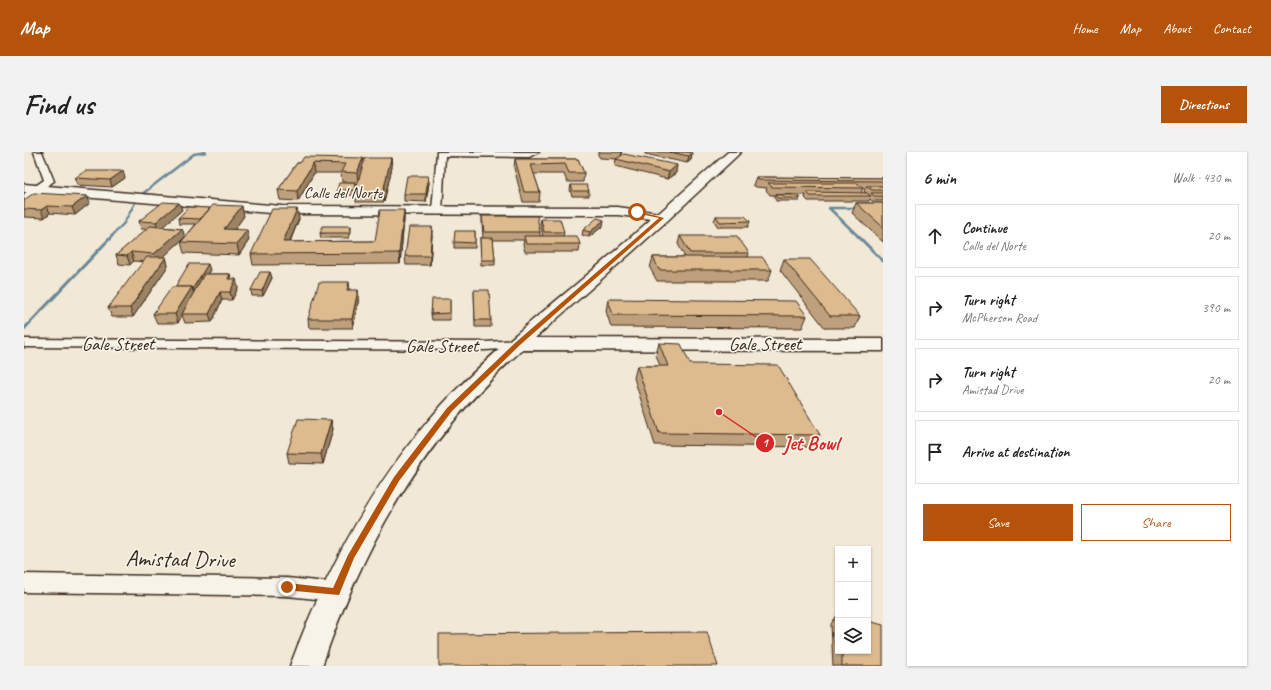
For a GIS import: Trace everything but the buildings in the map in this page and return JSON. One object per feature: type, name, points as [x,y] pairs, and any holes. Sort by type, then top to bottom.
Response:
[{"type":"street","points":[[24,199],[49,181],[38,152]]},
{"type":"street","points":[[437,211],[441,153],[529,154],[535,152]]},
{"type":"street","points":[[306,666],[351,557],[371,520],[396,479],[449,410],[518,344],[735,152]]},
{"type":"street","points":[[24,187],[41,181],[45,171]]},
{"type":"street","name":"Calle del Norte","points":[[24,187],[282,210],[618,211],[643,213],[662,218]]},
{"type":"street","name":"Gale Street","points":[[24,343],[485,346],[518,344],[883,345]]},
{"type":"street","name":"Amistad Drive","points":[[24,583],[287,587],[336,592]]},
{"type":"waterway","points":[[141,195],[194,154],[206,152]]},
{"type":"waterway","points":[[111,237],[124,223],[136,201]]},
{"type":"waterway","points":[[859,208],[829,208],[859,237]]},
{"type":"waterway","points":[[24,329],[112,236]]},
{"type":"waterway","points":[[859,237],[883,261]]},
{"type":"place","name":"Jet Bowl","points":[[719,412]]},
{"type":"route","points":[[287,587],[336,592],[351,557],[396,479],[449,410],[518,344],[662,218],[637,212]]}]
